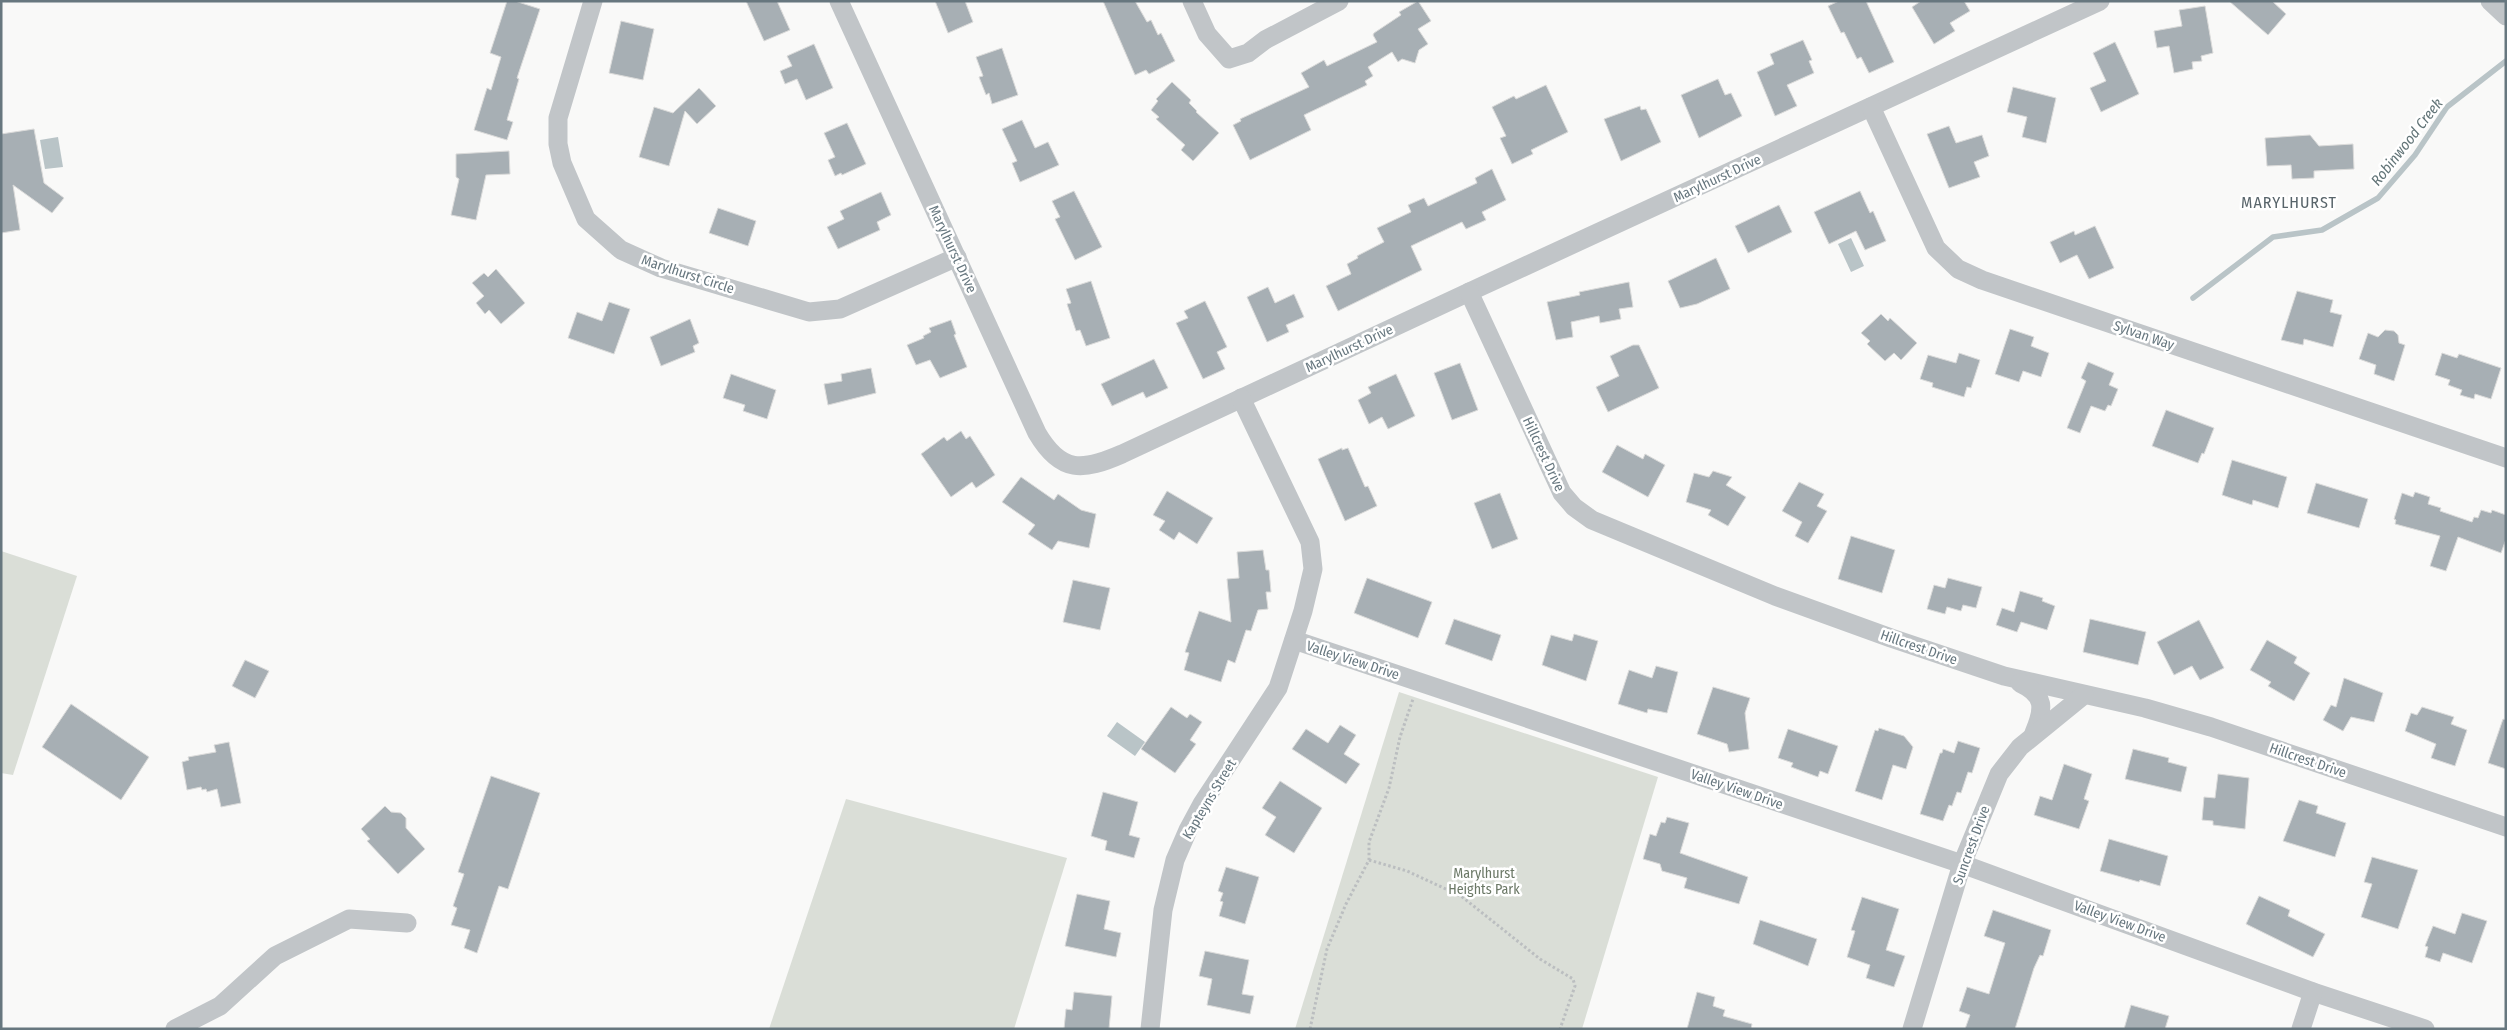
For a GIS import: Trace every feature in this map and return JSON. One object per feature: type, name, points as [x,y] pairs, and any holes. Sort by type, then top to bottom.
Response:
[{"type":"street","name":"Marylhurst Circle","points":[[593,1],[558,118],[558,144],[562,163],[586,219],[621,250],[661,268],[808,312],[840,309],[957,256]]},
{"type":"street","name":"Marylhurst Drive","points":[[840,1],[1037,433],[1053,455],[1067,464],[1083,468],[1098,465],[2100,1]]},
{"type":"street","points":[[1192,1],[1207,34],[1229,59],[1248,53],[1265,40],[1339,1]]},
{"type":"street","points":[[2490,1],[2506,16]]},
{"type":"street","name":"Sylvan Way","points":[[1871,107],[1936,248],[1958,269],[1982,280],[2506,458]]},
{"type":"street","name":"Hillcrest Drive","points":[[1469,292],[1562,493],[1574,507],[1592,520],[1775,596],[2004,676],[2084,696],[2145,708],[2212,727],[2506,827]]},
{"type":"street","name":"Valley View Drive","points":[[1241,398],[1310,542],[1313,554],[1310,584],[1294,640],[1962,864],[2313,992],[2425,1029]]},
{"type":"street","name":"Kapteyns Street","points":[[1150,1029],[1163,910],[1175,860],[1202,804],[1278,688],[1294,640]]},
{"type":"street","points":[[2004,676],[2036,693],[2042,710],[2034,735]]},
{"type":"street","name":"Suncrest Drive","points":[[1912,1029],[1962,864],[1999,774],[2010,758],[2034,735],[2084,696]]},
{"type":"street","points":[[175,1029],[220,1006],[275,956],[349,919],[407,924]]},
{"type":"street","points":[[2301,1029],[2313,992]]},
{"type":"path","points":[[1310,1029],[1327,949],[1346,904],[1369,860],[1369,842],[1389,788],[1400,737],[1413,699]]},
{"type":"path","points":[[1369,860],[1407,871],[1462,896],[1540,959],[1573,979],[1575,986],[1560,1029]]},
{"type":"green space","points":[[1,551],[77,576],[13,775],[1,773]]},
{"type":"green space","name":"Marylhurst Heights Park","points":[[1399,692],[1658,777],[1582,1029],[1295,1029]]},
{"type":"green space","points":[[846,799],[1067,858],[1014,1029],[769,1029]]},
{"type":"shaded area","points":[[58,137],[63,167],[45,169],[40,140]]},
{"type":"shaded area","points":[[1851,238],[1864,266],[1851,272],[1838,244]]},
{"type":"shaded area","points":[[1117,722],[1145,742],[1135,756],[1107,736]]},
{"type":"building","points":[[507,1],[515,1],[540,9],[517,78],[519,79],[507,120],[513,122],[507,140],[474,130],[487,88],[491,90],[501,57],[490,53]]},
{"type":"building","points":[[746,1],[777,1],[790,30],[764,41]]},
{"type":"building","points":[[935,1],[965,1],[973,22],[948,33]]},
{"type":"building","points":[[1103,1],[1135,1],[1147,22],[1151,20],[1158,35],[1161,33],[1175,61],[1149,74],[1146,70],[1135,75]]},
{"type":"building","points":[[1418,1],[1431,21],[1418,29],[1428,44],[1419,50],[1415,63],[1402,59],[1398,62],[1392,52],[1368,67],[1373,76],[1365,81],[1367,85],[1304,115],[1311,130],[1250,160],[1233,125],[1241,121],[1240,119],[1309,87],[1301,73],[1324,60],[1327,66],[1377,42],[1373,35],[1374,33],[1401,15],[1399,12]]},
{"type":"building","points":[[1839,1],[1866,1],[1894,62],[1869,73],[1861,57],[1857,59],[1844,32],[1841,33],[1828,6]]},
{"type":"building","points":[[1921,1],[1964,1],[1970,11],[1950,23],[1955,31],[1934,44],[1912,7]]},
{"type":"building","points":[[2229,1],[2272,1],[2286,14],[2268,35]]},
{"type":"building","points":[[2205,6],[2213,53],[2201,56],[2202,61],[2192,62],[2193,69],[2174,73],[2169,46],[2157,48],[2154,31],[2182,26],[2179,10]]},
{"type":"building","points":[[621,21],[654,29],[643,80],[609,73]]},
{"type":"building","points":[[1803,40],[1812,60],[1809,61],[1814,73],[1787,85],[1797,106],[1775,116],[1757,72],[1774,64],[1770,54]]},
{"type":"building","points":[[2115,42],[2139,94],[2101,112],[2090,88],[2106,81],[2093,53]]},
{"type":"building","points":[[814,44],[833,88],[806,100],[797,79],[785,84],[780,71],[792,66],[787,56]]},
{"type":"building","points":[[1002,48],[1018,95],[992,104],[989,93],[986,95],[979,77],[983,76],[976,57]]},
{"type":"building","points":[[1718,79],[1725,95],[1731,93],[1742,116],[1699,138],[1681,95]]},
{"type":"building","points":[[1172,82],[1191,100],[1189,103],[1196,112],[1219,133],[1193,161],[1181,150],[1185,145],[1156,119],[1159,117],[1151,110],[1158,101],[1156,99]]},
{"type":"building","points":[[1546,85],[1568,132],[1531,150],[1533,154],[1512,164],[1500,138],[1506,136],[1492,107],[1514,96],[1516,99]]},
{"type":"building","points":[[2013,87],[2056,98],[2046,143],[2022,137],[2027,117],[2007,112]]},
{"type":"building","points":[[699,88],[716,106],[697,124],[685,111],[669,166],[639,157],[654,107],[673,113]]},
{"type":"building","points":[[1640,106],[1641,110],[1646,109],[1661,142],[1621,161],[1604,119]]},
{"type":"building","points":[[1022,120],[1035,148],[1048,142],[1059,165],[1020,182],[1012,163],[1017,161],[1002,129]]},
{"type":"building","points":[[847,123],[866,164],[842,175],[841,173],[835,176],[828,160],[835,157],[824,133]]},
{"type":"building","points":[[1949,126],[1956,143],[1982,135],[1989,156],[1974,162],[1980,177],[1949,188],[1927,134]]},
{"type":"building","points":[[34,129],[44,183],[64,198],[52,213],[13,185],[20,230],[1,233],[1,134]]},
{"type":"building","points":[[2310,135],[2319,146],[2353,144],[2354,169],[2314,171],[2314,178],[2292,179],[2291,165],[2267,166],[2265,138]]},
{"type":"building","points":[[509,151],[510,174],[486,175],[476,220],[451,215],[459,179],[456,177],[456,154]]},
{"type":"building","points":[[1492,169],[1506,200],[1482,212],[1486,220],[1466,229],[1462,222],[1411,246],[1422,270],[1338,311],[1326,286],[1351,274],[1347,264],[1358,258],[1357,256],[1384,242],[1377,228],[1411,212],[1408,205],[1424,198],[1428,206],[1477,183],[1475,178]]},
{"type":"building","points":[[1074,191],[1102,247],[1075,260],[1055,219],[1060,217],[1052,201]]},
{"type":"building","points":[[1860,191],[1870,213],[1873,211],[1886,241],[1865,250],[1856,231],[1829,244],[1814,212]]},
{"type":"building","points":[[881,192],[891,215],[877,222],[880,230],[838,249],[827,227],[844,219],[840,211]]},
{"type":"building","points":[[1779,205],[1792,232],[1748,253],[1735,226]]},
{"type":"building","points":[[718,208],[756,221],[748,246],[709,233]]},
{"type":"building","points":[[2095,226],[2114,268],[2089,279],[2077,255],[2060,263],[2050,242],[2074,231],[2075,235]]},
{"type":"building","points":[[1716,258],[1730,289],[1697,304],[1680,308],[1668,281]]},
{"type":"building","points":[[496,269],[525,303],[501,324],[489,310],[485,314],[476,303],[484,296],[472,283],[484,273],[488,277]]},
{"type":"building","points":[[1091,281],[1110,338],[1086,346],[1080,330],[1076,331],[1067,304],[1071,303],[1066,289]]},
{"type":"building","points":[[1629,282],[1633,307],[1619,309],[1621,319],[1600,323],[1599,316],[1571,322],[1573,337],[1556,340],[1547,302],[1580,295],[1579,292]]},
{"type":"building","points":[[1268,287],[1275,303],[1294,294],[1304,317],[1286,325],[1289,332],[1267,342],[1247,297]]},
{"type":"building","points":[[2297,291],[2333,300],[2330,312],[2342,315],[2333,347],[2304,339],[2303,345],[2281,340]]},
{"type":"building","points":[[1205,301],[1227,347],[1217,352],[1225,369],[1203,379],[1176,323],[1188,318],[1184,311]]},
{"type":"building","points":[[609,302],[630,309],[614,354],[568,338],[577,312],[602,321]]},
{"type":"building","points":[[1881,314],[1888,321],[1890,318],[1917,343],[1901,360],[1894,353],[1885,361],[1867,344],[1870,341],[1861,333]]},
{"type":"building","points":[[690,319],[699,343],[693,346],[695,352],[661,366],[650,337]]},
{"type":"building","points":[[951,320],[956,334],[954,335],[967,367],[940,378],[930,360],[916,365],[907,345],[924,338],[923,336],[931,332],[929,328]]},
{"type":"building","points":[[2010,329],[2034,337],[2031,346],[2049,353],[2041,377],[2023,371],[2019,382],[1995,374]]},
{"type":"building","points":[[2385,330],[2394,331],[2398,335],[2399,343],[2405,345],[2394,381],[2374,374],[2376,365],[2359,359],[2368,333],[2378,337]]},
{"type":"building","points":[[1633,345],[1639,345],[1659,388],[1608,412],[1596,387],[1619,376],[1610,356]]},
{"type":"building","points":[[1959,353],[1980,360],[1971,388],[1967,387],[1964,397],[1932,387],[1933,383],[1920,379],[1928,355],[1956,363]]},
{"type":"building","points":[[2442,353],[2457,358],[2459,354],[2501,368],[2491,399],[2475,394],[2474,399],[2460,395],[2462,390],[2448,385],[2450,380],[2435,375]]},
{"type":"building","points":[[1154,359],[1168,388],[1146,398],[1143,392],[1112,406],[1101,384]]},
{"type":"building","points":[[2088,362],[2114,373],[2109,385],[2118,389],[2111,406],[2108,405],[2105,411],[2091,406],[2080,433],[2067,428],[2086,381],[2081,378]]},
{"type":"building","points":[[1460,363],[1478,410],[1452,420],[1434,373]]},
{"type":"building","points":[[871,368],[876,393],[828,405],[824,384],[842,381],[841,374]]},
{"type":"building","points":[[731,374],[776,390],[767,419],[743,411],[745,405],[723,398]]},
{"type":"building","points":[[1396,374],[1415,416],[1388,429],[1382,417],[1369,424],[1358,400],[1371,393],[1368,387]]},
{"type":"building","points":[[2166,410],[2214,428],[2204,454],[2202,453],[2198,463],[2152,446]]},
{"type":"building","points":[[961,431],[966,439],[970,436],[995,475],[976,488],[972,482],[951,497],[921,454],[944,437],[947,441]]},
{"type":"building","points":[[1617,445],[1643,459],[1645,454],[1665,465],[1648,497],[1602,472]]},
{"type":"building","points":[[1342,448],[1342,450],[1348,448],[1365,487],[1368,486],[1377,506],[1345,521],[1318,459]]},
{"type":"building","points":[[2232,460],[2287,477],[2278,508],[2253,500],[2252,505],[2222,495]]},
{"type":"building","points":[[1713,471],[1732,477],[1726,485],[1746,497],[1728,526],[1708,515],[1711,510],[1686,502],[1694,473],[1709,477]]},
{"type":"building","points":[[1021,477],[1054,500],[1058,494],[1081,510],[1096,514],[1089,548],[1058,541],[1052,550],[1028,534],[1035,525],[1002,502]]},
{"type":"building","points":[[1799,482],[1824,494],[1817,506],[1827,511],[1808,543],[1795,536],[1802,522],[1782,511]]},
{"type":"building","points":[[2316,483],[2368,499],[2359,528],[2307,513]]},
{"type":"building","points":[[1167,491],[1213,518],[1197,544],[1179,532],[1174,540],[1159,530],[1165,521],[1153,515]]},
{"type":"building","points":[[2415,492],[2430,497],[2428,504],[2441,508],[2440,511],[2472,522],[2474,517],[2478,518],[2481,510],[2491,513],[2492,510],[2506,515],[2506,539],[2501,553],[2458,537],[2446,571],[2430,566],[2440,536],[2395,524],[2396,520],[2394,519],[2402,493],[2413,497]]},
{"type":"building","points":[[1500,493],[1518,539],[1492,549],[1474,503]]},
{"type":"building","points":[[1851,536],[1895,550],[1882,593],[1838,579]]},
{"type":"building","points":[[1263,550],[1266,570],[1269,570],[1271,592],[1266,592],[1268,609],[1258,610],[1251,631],[1246,630],[1235,663],[1228,660],[1221,682],[1184,670],[1189,653],[1185,652],[1199,611],[1231,622],[1227,579],[1239,578],[1237,552]]},
{"type":"building","points":[[1367,578],[1432,602],[1418,638],[1354,613]]},
{"type":"building","points":[[1948,578],[1982,587],[1976,608],[1963,605],[1961,611],[1947,607],[1945,614],[1927,609],[1934,585],[1945,588]]},
{"type":"building","points":[[1073,580],[1110,588],[1100,630],[1063,622]]},
{"type":"building","points":[[2020,591],[2043,598],[2042,601],[2055,606],[2047,630],[2021,622],[2017,632],[1996,625],[2002,608],[2014,612]]},
{"type":"building","points":[[1454,619],[1501,635],[1492,661],[1445,644]]},
{"type":"building","points":[[2090,619],[2146,632],[2138,665],[2083,652]]},
{"type":"building","points":[[2199,620],[2224,668],[2200,680],[2192,666],[2174,675],[2157,642]]},
{"type":"building","points":[[1574,634],[1598,641],[1586,681],[1542,665],[1551,635],[1572,641]]},
{"type":"building","points":[[2267,640],[2297,657],[2294,663],[2310,673],[2294,701],[2268,686],[2271,682],[2250,670]]},
{"type":"building","points":[[245,660],[269,671],[255,698],[232,686]]},
{"type":"building","points":[[1656,666],[1678,672],[1667,713],[1648,709],[1647,713],[1618,704],[1629,670],[1652,678]]},
{"type":"building","points":[[2344,678],[2383,693],[2374,722],[2351,717],[2343,731],[2323,720],[2331,705],[2336,707]]},
{"type":"building","points":[[1713,687],[1750,698],[1745,713],[1749,749],[1729,752],[1727,744],[1697,734]]},
{"type":"building","points":[[71,704],[149,757],[121,800],[42,747]]},
{"type":"building","points":[[1171,707],[1187,718],[1190,714],[1202,722],[1190,740],[1196,744],[1175,773],[1141,749]]},
{"type":"building","points":[[2422,707],[2454,717],[2451,724],[2467,730],[2455,766],[2431,758],[2436,744],[2405,731],[2411,713],[2417,715]]},
{"type":"building","points":[[2503,719],[2506,720],[2506,769],[2488,763]]},
{"type":"building","points":[[1340,725],[1356,735],[1344,754],[1360,764],[1346,784],[1292,749],[1306,729],[1328,743]]},
{"type":"building","points":[[1879,728],[1904,736],[1913,747],[1906,769],[1893,765],[1882,800],[1855,791],[1875,730],[1878,731]]},
{"type":"building","points":[[1788,729],[1838,746],[1828,774],[1820,771],[1818,777],[1791,767],[1793,763],[1778,758]]},
{"type":"building","points":[[1958,741],[1980,748],[1972,773],[1968,772],[1961,793],[1957,792],[1952,806],[1949,805],[1943,821],[1920,814],[1940,753],[1942,753],[1943,749],[1954,753]]},
{"type":"building","points":[[229,742],[241,803],[221,807],[217,789],[207,792],[206,789],[202,790],[201,787],[187,790],[182,762],[189,760],[188,757],[216,752],[214,745]]},
{"type":"building","points":[[2133,749],[2169,758],[2168,762],[2187,767],[2181,792],[2125,779]]},
{"type":"building","points":[[2064,764],[2092,774],[2084,799],[2089,801],[2079,829],[2034,815],[2040,796],[2052,800]]},
{"type":"building","points":[[2218,774],[2249,778],[2245,829],[2213,825],[2213,821],[2202,820],[2204,797],[2215,798]]},
{"type":"building","points":[[491,776],[540,793],[508,889],[499,886],[477,953],[464,948],[470,930],[451,925],[457,908],[453,906],[464,874],[458,872]]},
{"type":"building","points":[[1280,781],[1322,808],[1294,853],[1265,835],[1276,817],[1262,808]]},
{"type":"building","points":[[1103,792],[1138,802],[1129,835],[1140,838],[1134,858],[1105,850],[1107,841],[1091,836]]},
{"type":"building","points":[[2299,800],[2318,806],[2316,813],[2346,823],[2335,857],[2283,841]]},
{"type":"building","points":[[385,806],[391,812],[401,813],[406,818],[406,828],[425,849],[398,874],[367,841],[370,839],[361,829]]},
{"type":"building","points":[[1667,817],[1689,823],[1680,853],[1748,877],[1739,904],[1684,888],[1687,878],[1662,871],[1660,864],[1643,859],[1650,834],[1656,836],[1661,822],[1665,823]]},
{"type":"building","points":[[2109,839],[2168,856],[2160,886],[2100,871]]},
{"type":"building","points":[[2372,857],[2418,870],[2398,929],[2361,917],[2372,884],[2364,882]]},
{"type":"building","points":[[1226,867],[1259,877],[1245,924],[1219,916],[1223,902],[1220,901],[1223,893],[1218,891]]},
{"type":"building","points":[[1077,894],[1110,901],[1104,929],[1121,933],[1116,957],[1065,946]]},
{"type":"building","points":[[2259,896],[2290,910],[2288,916],[2325,934],[2313,957],[2246,924]]},
{"type":"building","points":[[1862,897],[1899,909],[1886,950],[1905,956],[1894,987],[1866,978],[1870,965],[1847,957],[1855,931],[1851,930]]},
{"type":"building","points":[[1993,910],[2051,930],[2043,956],[2040,955],[2034,968],[2015,1029],[1965,1029],[1970,1015],[1959,1011],[1967,987],[1989,994],[2005,943],[1984,936]]},
{"type":"building","points":[[2462,913],[2487,921],[2472,963],[2443,953],[2440,962],[2425,957],[2428,947],[2425,946],[2433,926],[2455,934]]},
{"type":"building","points":[[1760,920],[1817,939],[1808,966],[1753,944]]},
{"type":"building","points":[[1205,951],[1249,960],[1242,994],[1254,996],[1250,1014],[1207,1005],[1212,979],[1199,976]]},
{"type":"building","points":[[1074,992],[1112,996],[1109,1029],[1064,1029],[1066,1009],[1072,1010]]},
{"type":"building","points":[[1697,992],[1715,997],[1713,1006],[1725,1010],[1723,1016],[1752,1024],[1751,1029],[1687,1029]]},
{"type":"building","points":[[2131,1005],[2169,1016],[2165,1029],[2124,1029]]},
{"type":"waterway","name":"Robinwood Creek","points":[[2193,298],[2273,237],[2322,230],[2378,198],[2415,155],[2447,107],[2506,61]]},
{"type":"district","name":"MARYLHURST","points":[[2289,202]]}]
